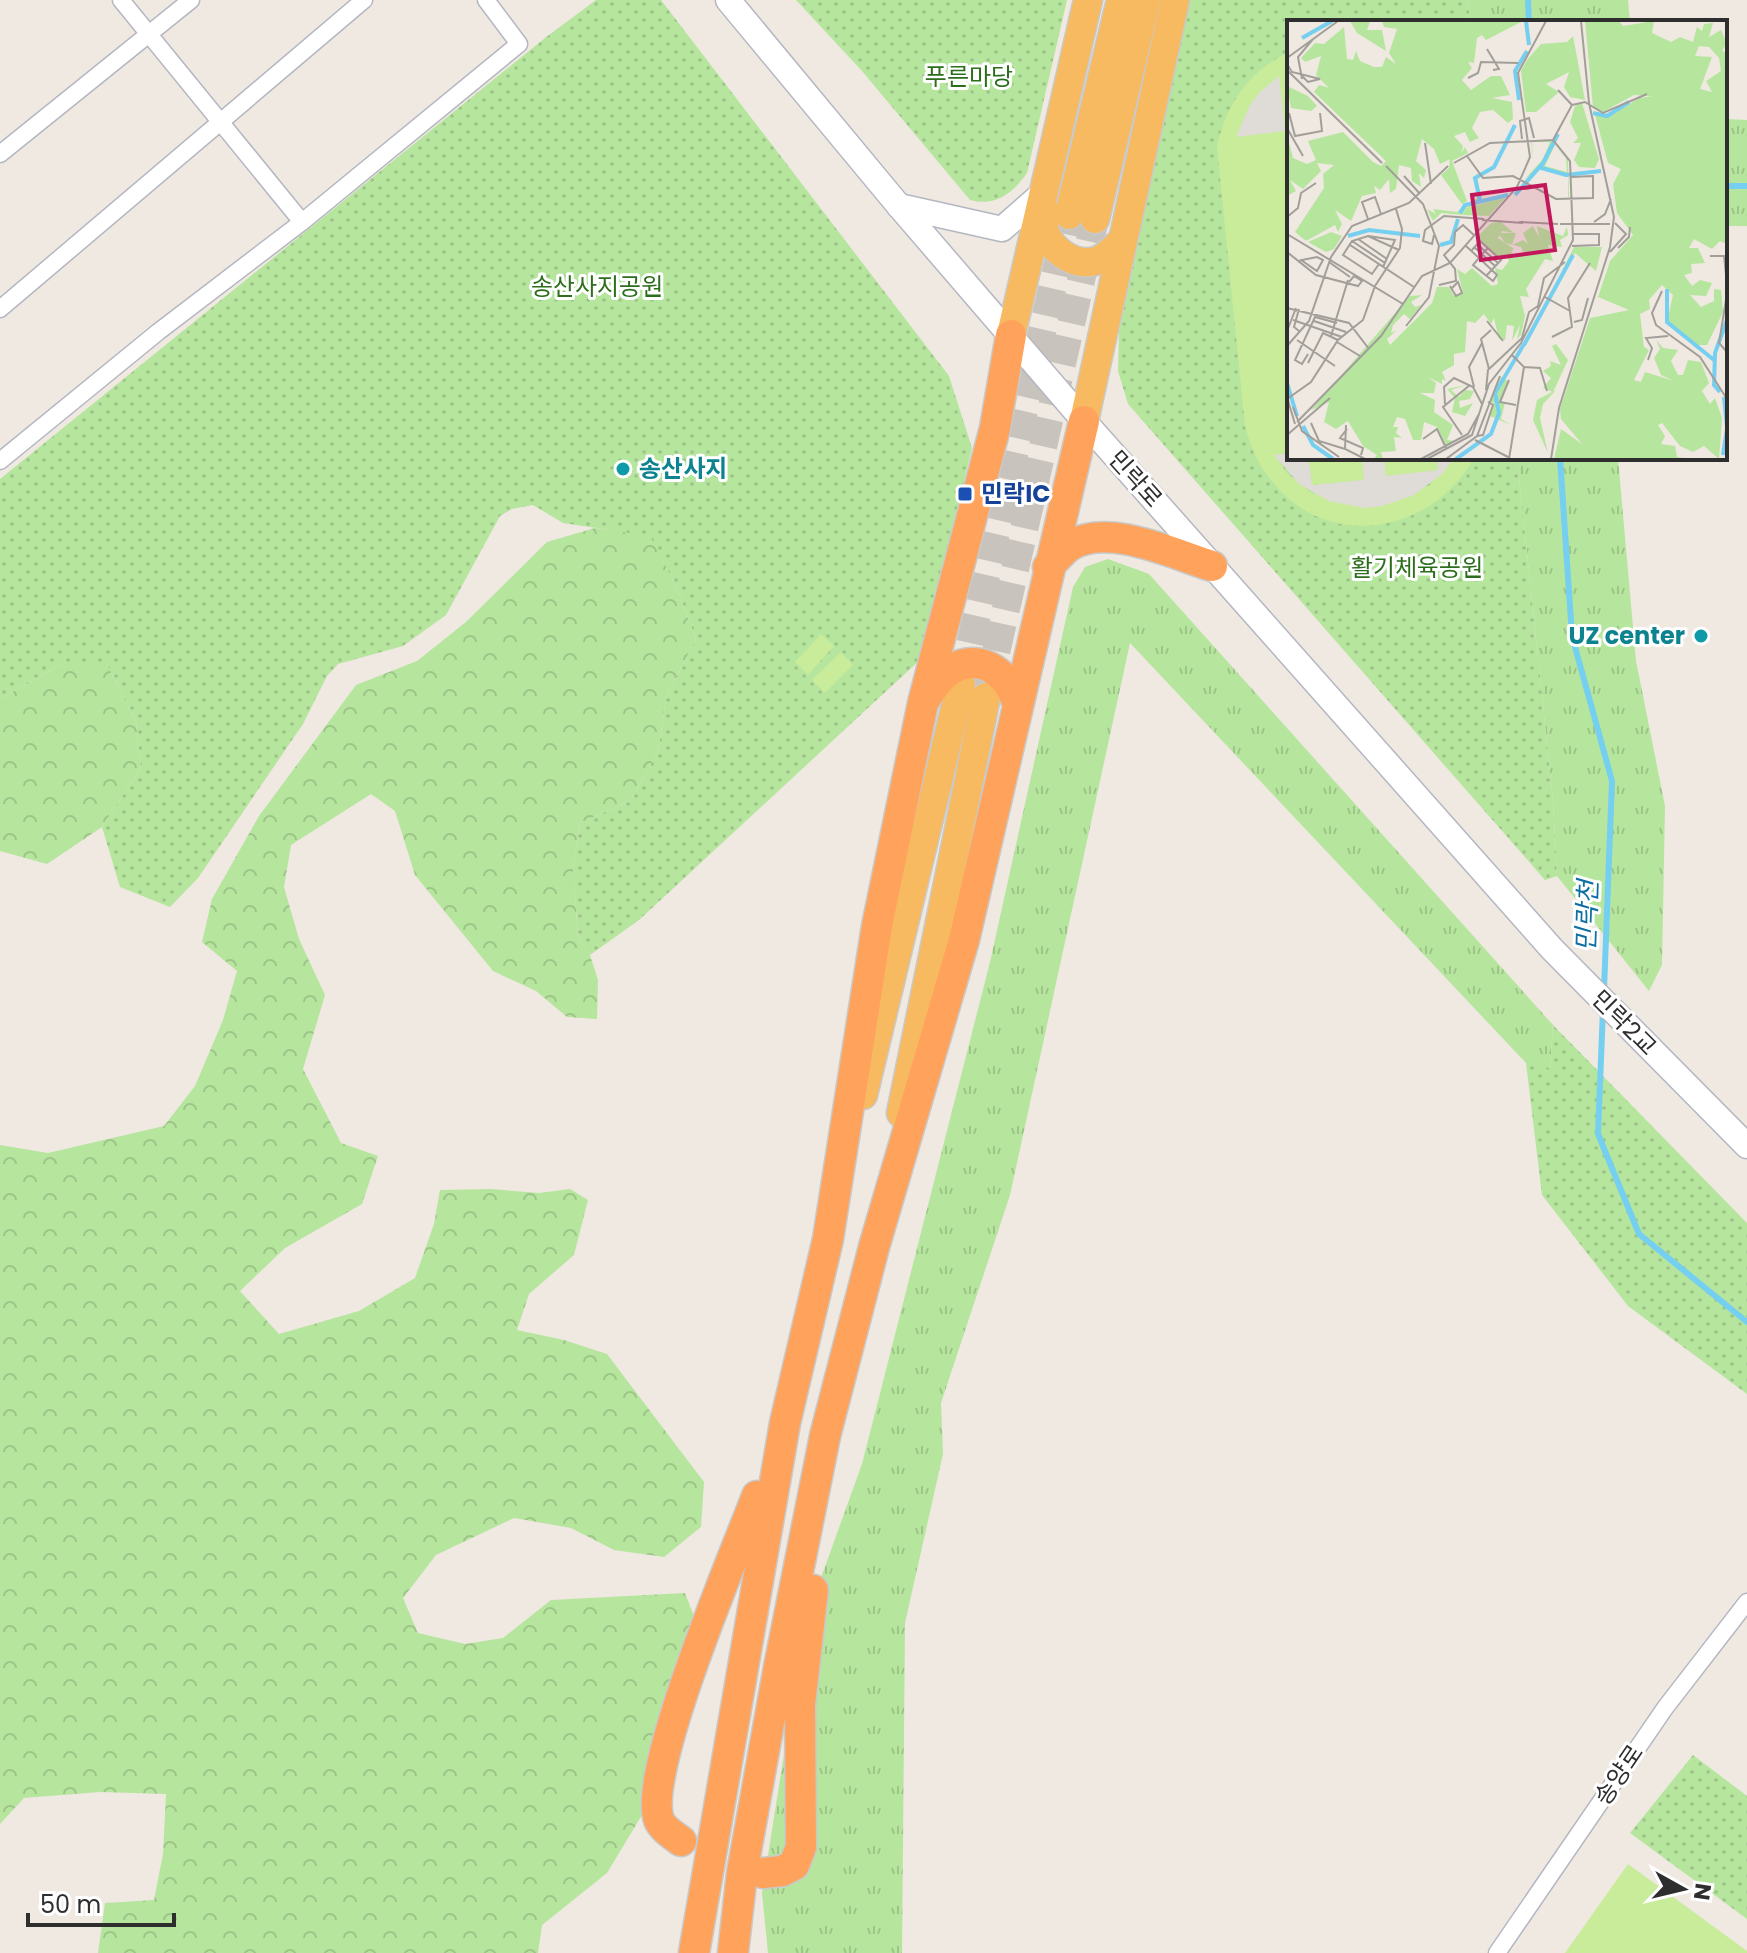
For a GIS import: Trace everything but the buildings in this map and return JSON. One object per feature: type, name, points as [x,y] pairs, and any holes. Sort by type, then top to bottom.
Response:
[{"type":"highway","points":[[828,1239],[877,926],[923,703],[995,428],[1011,335],[1088,0]]},
{"type":"highway","points":[[1121,0],[1082,217],[1146,0]]},
{"type":"highway","points":[[733,1953],[742,1873],[755,1799],[825,1436],[874,1247],[964,940],[1084,421],[1175,0]]},
{"type":"highway","points":[[1043,193],[1045,230],[1055,248],[1071,260],[1091,262],[1107,256],[1122,241]]},
{"type":"highway","points":[[1048,567],[1069,545],[1094,536],[1132,540],[1212,566]]},
{"type":"highway","points":[[923,703],[935,685],[952,669],[973,664],[989,666],[1002,674],[1014,691],[1017,702]]},
{"type":"highway","points":[[694,1953],[785,1423],[961,684]]},
{"type":"highway","points":[[874,1247],[986,697]]},
{"type":"highway","points":[[681,1841],[659,1822],[656,1802],[666,1742],[785,1423]]},
{"type":"highway","points":[[763,1873],[782,1871],[794,1865],[801,1847],[800,1704],[815,1573],[825,1436]]},
{"type":"main road","name":"민락로","points":[[728,0],[899,206],[1084,421],[1552,949]]},
{"type":"main road","points":[[899,206],[1002,229],[1043,193]]},
{"type":"main road","name":"민락2교","points":[[1552,949],[1747,1146]]},
{"type":"street","points":[[121,0],[302,222]]},
{"type":"street","points":[[0,154],[191,0]]},
{"type":"street","points":[[0,309],[364,0]]},
{"type":"street","points":[[0,461],[158,332],[302,222],[519,44],[486,0]]},
{"type":"street","name":"송양로","points":[[1497,1953],[1665,1708],[1747,1602]]},
{"type":"green space","name":"송산사지공원","points":[[596,0],[661,0],[949,376],[972,448],[922,658],[639,920],[590,955],[578,938],[573,867],[580,823],[630,801],[658,752],[666,698],[696,639],[677,588],[650,536],[563,523],[533,505],[512,509],[500,516],[446,615],[403,646],[338,664],[327,676],[303,724],[198,878],[170,907],[120,887],[102,827],[141,768],[136,722],[106,662],[65,662],[0,699],[0,479]]},
{"type":"green space","name":"푸른마당","points":[[796,0],[1067,0],[1027,173],[1022,180],[996,200],[970,200],[862,71]]},
{"type":"green space","name":"활기체육공원","points":[[1190,0],[1468,0],[1470,20],[1287,20],[1287,460],[1517,460],[1553,800],[1557,876],[1545,880],[1128,404],[1118,371],[1119,332]]},
{"type":"green space","points":[[1468,0],[1628,0],[1630,20],[1470,20]]},
{"type":"green space","points":[[1287,53],[1287,453],[1275,455],[1287,473],[1313,494],[1429,486],[1452,460],[1473,460],[1455,484],[1431,505],[1404,518],[1376,525],[1346,525],[1317,517],[1291,501],[1260,464],[1245,426],[1217,147],[1226,117],[1241,90]]},
{"type":"green space","points":[[1727,119],[1747,120],[1747,226],[1727,226]]},
{"type":"green space","points":[[1309,460],[1362,460],[1364,480],[1312,485]]},
{"type":"green space","points":[[1384,460],[1437,460],[1438,470],[1386,476]]},
{"type":"green space","points":[[1517,460],[1618,460],[1636,661],[1665,806],[1662,965],[1649,991],[1557,876],[1553,800]]},
{"type":"green space","points":[[595,528],[650,535],[677,588],[696,639],[666,698],[658,752],[630,801],[580,823],[573,867],[578,938],[590,955],[598,980],[597,1019],[567,1017],[536,991],[493,971],[415,875],[395,811],[371,794],[291,845],[284,887],[299,939],[325,995],[303,1069],[341,1143],[378,1156],[362,1204],[285,1248],[240,1291],[279,1334],[359,1311],[415,1278],[434,1224],[440,1190],[491,1189],[539,1193],[570,1189],[588,1200],[574,1255],[529,1294],[517,1330],[564,1340],[607,1354],[704,1482],[701,1527],[664,1557],[614,1550],[571,1528],[514,1518],[436,1555],[403,1598],[418,1633],[465,1644],[503,1638],[551,1600],[685,1593],[697,1624],[651,1800],[607,1873],[542,1925],[538,1953],[98,1953],[105,1903],[154,1900],[163,1854],[166,1794],[100,1792],[24,1798],[0,1824],[0,1145],[48,1153],[164,1126],[195,1086],[223,1020],[237,971],[202,942],[212,899],[259,816],[356,685],[417,661],[466,622],[547,542]]},
{"type":"green space","points":[[1108,559],[1149,574],[1553,1025],[1550,1069],[1526,1063],[1130,643],[1010,1195],[941,1403],[943,1454],[905,1623],[902,1953],[768,1953],[762,1893],[805,1622],[862,1464],[990,962],[1073,587],[1085,567]]},
{"type":"green space","points":[[821,634],[834,646],[808,675],[795,662]]},
{"type":"green space","points":[[841,652],[853,665],[825,693],[812,680]]},
{"type":"green space","points":[[65,662],[106,662],[136,722],[141,768],[102,827],[47,864],[0,851],[0,699]]},
{"type":"green space","points":[[1553,1025],[1747,1223],[1747,1394],[1628,1306],[1542,1195],[1526,1063],[1532,1058],[1550,1069]]},
{"type":"green space","points":[[1693,1755],[1747,1796],[1747,1919],[1630,1833]]},
{"type":"green space","points":[[1628,1864],[1747,1951],[1747,1953],[1565,1953]]},
{"type":"shaded area","points":[[1279,76],[1285,131],[1236,137],[1250,105]]},
{"type":"shaded area","points":[[1287,453],[1287,460],[1309,460],[1312,485],[1364,480],[1362,460],[1384,460],[1386,476],[1438,470],[1437,460],[1452,460],[1442,474],[1414,495],[1382,506],[1364,508],[1329,501],[1299,484],[1274,455]]},
{"type":"waterway","name":"민락천","points":[[1528,0],[1529,20]]},
{"type":"waterway","points":[[1727,186],[1747,186]]},
{"type":"waterway","name":"민락천","points":[[1560,460],[1572,636],[1612,781],[1604,990]]},
{"type":"waterway","name":"민락천","points":[[1603,1009],[1598,1134],[1639,1234],[1747,1322]]},
{"type":"tunnel","points":[[961,684],[1069,215]]},
{"type":"tunnel","points":[[987,692],[1095,219]]},
{"type":"place","name":"송산사지","points":[[623,469]]},
{"type":"place","name":"민락IC","points":[[965,494]]},
{"type":"place","name":"UZ center","points":[[1701,636]]}]
